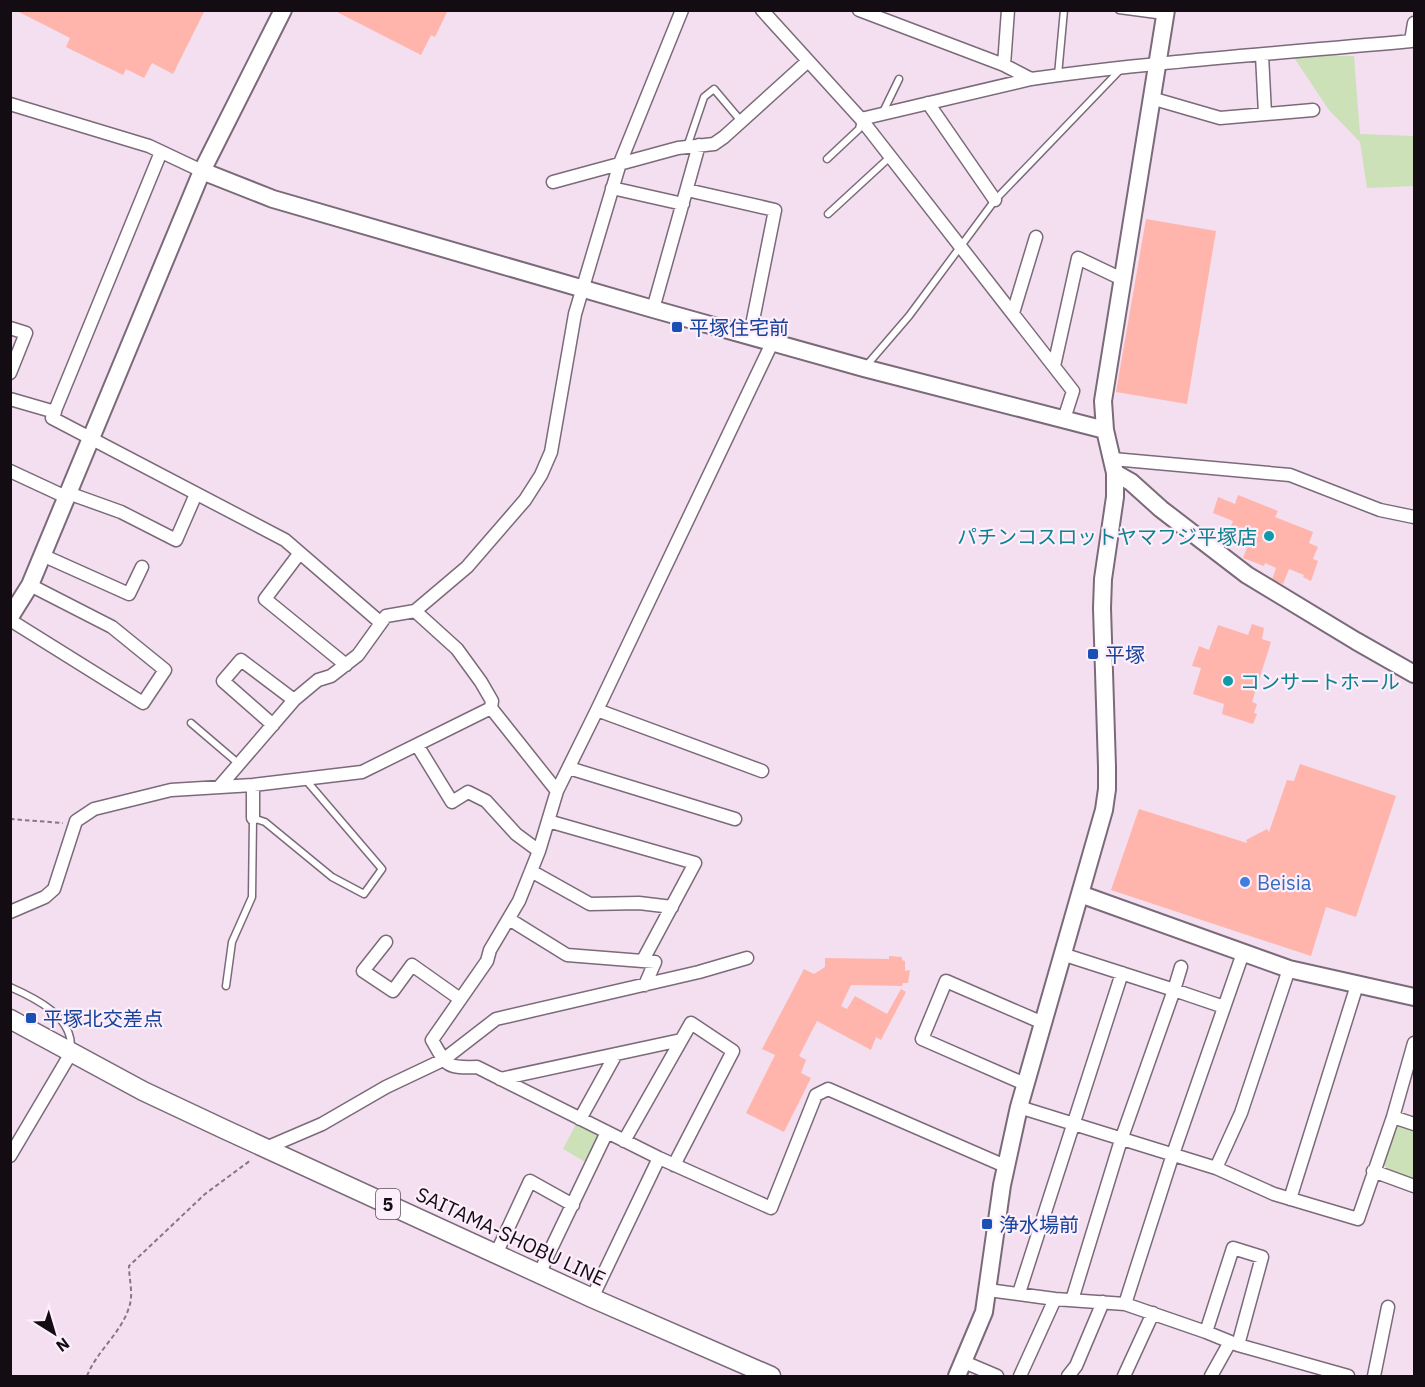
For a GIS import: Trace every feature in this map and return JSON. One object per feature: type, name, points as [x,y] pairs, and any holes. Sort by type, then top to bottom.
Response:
[{"type":"main road","name":"SAITAMA-SHOBU LINE","points":[[10,1019],[143,1091],[539,1274],[771,1377]]},
{"type":"street","points":[[30,585],[112,627],[165,670],[143,703],[10,619],[30,585],[202,171],[283,10]]},
{"type":"street","points":[[220,786],[294,700],[318,680],[331,676],[358,655],[386,616],[415,611],[467,567],[525,500],[542,475],[551,452],[575,314],[612,188],[682,10]]},
{"type":"street","points":[[762,10],[861,119],[1073,391],[1064,419]]},
{"type":"street","points":[[859,10],[1004,64],[1031,79]]},
{"type":"street","points":[[886,21],[896,10]]},
{"type":"street","points":[[1004,64],[1008,10]]},
{"type":"street","points":[[997,1377],[960,1369],[984,1312],[1005,1166],[1025,1084],[1098,835],[1107,789],[1102,608],[1103,579],[1114,497],[1114,466],[1105,430],[1103,400],[1165,13]]},
{"type":"street","points":[[861,119],[1031,79],[1058,75],[1123,66],[1156,65],[1411,41],[1414,23]]},
{"type":"street","points":[[1262,55],[1265,114]]},
{"type":"street","points":[[552,182],[693,146],[714,144],[742,122],[808,62]]},
{"type":"street","points":[[1151,98],[1220,118],[1313,110]]},
{"type":"street","points":[[928,103],[995,200]]},
{"type":"street","points":[[10,104],[149,146],[202,171],[273,199],[864,368],[1105,430]]},
{"type":"street","points":[[653,309],[687,190],[693,146]]},
{"type":"street","points":[[161,152],[52,418],[285,540],[381,623]]},
{"type":"street","points":[[612,188],[683,204]]},
{"type":"street","points":[[687,190],[775,210],[750,335]]},
{"type":"street","points":[[1013,313],[1036,237]]},
{"type":"street","points":[[1054,366],[1078,258],[1122,279]]},
{"type":"street","points":[[10,328],[26,333],[10,373]]},
{"type":"street","points":[[773,342],[557,791],[539,851],[519,902],[490,950],[487,961],[432,1040],[443,1060],[453,1068],[477,1067],[659,1158],[771,1208],[816,1095],[828,1089],[1005,1166]]},
{"type":"street","points":[[10,399],[55,412]]},
{"type":"street","points":[[1114,466],[1290,475],[1380,510],[1414,517]]},
{"type":"street","points":[[1114,466],[1161,509],[1247,575],[1414,674]]},
{"type":"street","points":[[10,471],[67,495],[121,512],[176,540],[196,494]]},
{"type":"street","points":[[299,554],[265,599],[346,665]]},
{"type":"street","points":[[42,555],[129,594],[142,567]]},
{"type":"street","points":[[415,611],[457,649],[492,701],[491,708],[557,791]]},
{"type":"street","points":[[273,725],[223,681],[241,660],[294,700]]},
{"type":"street","points":[[10,912],[45,897],[54,889],[75,823],[94,809],[171,790],[253,785],[362,772],[491,708]]},
{"type":"street","points":[[597,710],[762,771]]},
{"type":"street","points":[[417,745],[452,802],[468,792],[486,801],[516,834],[539,851]]},
{"type":"street","points":[[568,768],[735,819]]},
{"type":"street","points":[[253,785],[253,818]]},
{"type":"street","points":[[548,820],[695,863],[643,960]]},
{"type":"street","points":[[531,871],[590,904],[639,903],[672,907]]},
{"type":"street","points":[[1080,894],[1289,969],[1414,997]]},
{"type":"street","points":[[509,919],[567,955],[656,962],[645,985]]},
{"type":"street","points":[[386,942],[363,971],[393,991],[412,965],[460,999]]},
{"type":"street","points":[[1125,1304],[1173,1154],[1243,952]]},
{"type":"street","points":[[1062,954],[1224,1007]]},
{"type":"street","points":[[266,1148],[322,1124],[386,1087],[443,1060],[496,1019],[645,985],[747,958]]},
{"type":"street","points":[[1072,1300],[1121,1140],[1181,967]]},
{"type":"street","points":[[1216,1168],[1240,1113],[1289,969]]},
{"type":"street","points":[[1018,1293],[1122,973]]},
{"type":"street","points":[[1025,1084],[922,1039],[946,981],[1043,1023]]},
{"type":"street","points":[[1290,1199],[1358,985]]},
{"type":"street","points":[[624,1141],[691,1023],[733,1051],[674,1165]]},
{"type":"street","points":[[500,1078],[681,1040]]},
{"type":"street","points":[[1019,1107],[1216,1168],[1274,1194],[1358,1219],[1393,1117],[1414,1044]]},
{"type":"street","points":[[10,1156],[71,1053]]},
{"type":"street","points":[[580,1119],[616,1054]]},
{"type":"street","points":[[1393,1117],[1414,1124]]},
{"type":"street","points":[[539,1274],[607,1132]]},
{"type":"street","points":[[592,1298],[659,1158]]},
{"type":"street","points":[[1373,1171],[1414,1186]]},
{"type":"street","points":[[496,1254],[530,1181],[573,1205]]},
{"type":"street","points":[[1206,1332],[1233,1248],[1262,1257],[1234,1344],[1211,1377]]},
{"type":"street","points":[[988,1290],[1055,1299],[1125,1304],[1234,1344],[1343,1376]]},
{"type":"street","points":[[1020,1377],[1055,1299]]},
{"type":"street","points":[[1068,1377],[1076,1366],[1103,1302]]},
{"type":"street","points":[[1374,1377],[1388,1307]]},
{"type":"street","points":[[1124,1377],[1153,1313]]},
{"type":"lane","points":[[1058,75],[1064,10]]},
{"type":"lane","points":[[1119,10],[1165,13]]},
{"type":"lane","points":[[864,368],[909,316],[995,200],[1123,66]]},
{"type":"lane","points":[[882,114],[899,79]]},
{"type":"lane","points":[[693,146],[704,97],[714,88],[742,122]]},
{"type":"lane","points":[[826,159],[859,129],[861,119]]},
{"type":"lane","points":[[828,214],[890,156]]},
{"type":"lane","points":[[191,723],[239,764]]},
{"type":"lane","points":[[226,986],[232,942],[252,897],[253,818],[265,822],[332,877],[364,894],[382,869],[305,779]]},
{"type":"lane","points":[[10,987],[36,999],[56,1016],[69,1034],[71,1053]]},
{"type":"path","points":[[10,819],[75,823]]},
{"type":"path","points":[[87,1377],[117,1333],[130,1303],[129,1266],[205,1194],[266,1148]]},
{"type":"green space","points":[[1293,56],[1354,56],[1360,134],[1414,136],[1414,186],[1367,188],[1360,142],[1329,110]]},
{"type":"green space","points":[[577,1122],[598,1133],[599,1138],[587,1163],[563,1149]]},
{"type":"green space","points":[[1400,1124],[1414,1129],[1414,1180],[1389,1171],[1384,1165],[1394,1128]]},
{"type":"building","points":[[15,10],[205,10],[173,74],[152,63],[144,78],[126,69],[123,75],[66,47],[70,38]]},
{"type":"building","points":[[333,10],[448,10],[435,37],[431,35],[421,55]]},
{"type":"building","points":[[1146,219],[1216,231],[1187,404],[1116,392]]},
{"type":"building","name":"パチンコスロットヤマフジ平塚店","points":[[1238,495],[1278,511],[1275,517],[1313,532],[1309,543],[1318,547],[1313,559],[1318,561],[1311,581],[1303,577],[1304,575],[1289,569],[1283,584],[1272,580],[1276,568],[1243,558],[1247,548],[1225,540],[1233,521],[1213,513],[1218,497],[1235,504]]},
{"type":"building","name":"コンサートホール","points":[[1252,624],[1264,628],[1262,639],[1271,642],[1252,702],[1257,704],[1254,713],[1257,714],[1253,724],[1222,714],[1224,704],[1193,694],[1201,668],[1192,666],[1199,646],[1209,650],[1218,625],[1248,635]]},
{"type":"building","points":[[1300,764],[1396,796],[1356,917],[1326,907],[1311,956],[1111,890],[1139,809],[1247,843],[1246,840],[1267,829],[1269,832],[1287,780],[1294,781]]},
{"type":"building","points":[[889,956],[902,957],[905,961],[905,971],[910,970],[908,983],[903,983],[902,986],[851,985],[841,1006],[847,1009],[855,996],[887,1014],[901,989],[906,992],[881,1040],[876,1037],[871,1050],[817,1021],[799,1056],[806,1060],[801,1073],[811,1078],[784,1132],[746,1113],[775,1055],[762,1049],[804,969],[814,974],[825,967],[825,958],[889,959]]},
{"type":"place","name":"平塚住宅前","points":[[677,327]]},
{"type":"place","name":"パチンコスロットヤマフジ平塚店","points":[[1269,536]]},
{"type":"place","name":"平塚","points":[[1093,654]]},
{"type":"place","name":"コンサートホール","points":[[1228,681]]},
{"type":"place","name":"Beisia","points":[[1245,882]]},
{"type":"place","name":"平塚北交差点","points":[[31,1018]]},
{"type":"place","name":"浄水場前","points":[[987,1224]]}]
